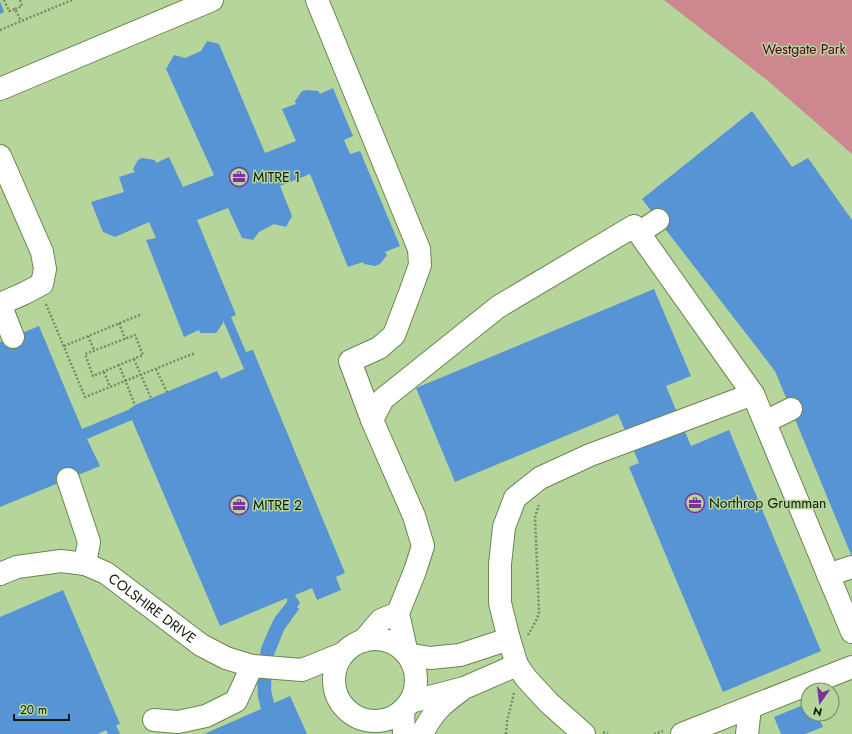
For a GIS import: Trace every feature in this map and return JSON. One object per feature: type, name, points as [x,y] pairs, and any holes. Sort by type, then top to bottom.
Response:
[{"type":"street","points":[[0,89],[212,0]]},
{"type":"street","points":[[317,0],[419,249],[420,265],[412,290],[394,335],[379,348],[350,361],[372,420],[414,516],[423,546],[415,572],[398,613],[407,654],[413,665],[416,678],[415,690],[406,706],[404,734]]},
{"type":"street","points":[[0,156],[42,252],[45,269],[42,284],[0,304],[13,337]]},
{"type":"street","points":[[639,233],[658,220]]},
{"type":"street","points":[[372,420],[383,399],[498,307],[634,226],[753,394],[852,632]]},
{"type":"street","points":[[584,734],[549,703],[526,678],[517,665],[518,639],[500,603],[500,564],[504,527],[515,498],[540,478],[590,455],[753,394]]},
{"type":"street","points":[[765,422],[791,409]]},
{"type":"street","points":[[68,479],[80,511],[89,542],[85,564]]},
{"type":"street","name":"COLSHIRE DRIVE","points":[[0,574],[18,567],[61,561],[85,564],[106,573],[201,645],[226,658],[252,666],[302,670],[344,653],[363,641],[375,639],[387,641],[398,646],[407,654]]},
{"type":"street","points":[[828,575],[852,567]]},
{"type":"street","points":[[363,641],[381,620],[398,613]]},
{"type":"street","points":[[407,654],[430,658],[460,655],[518,639]]},
{"type":"street","name":"COLSHIRE DRIVE","points":[[344,653],[334,672],[336,694],[343,706],[370,727],[378,721],[392,718],[406,706],[464,688]]},
{"type":"street","points":[[422,734],[430,718],[443,704],[464,688],[517,665]]},
{"type":"street","points":[[154,720],[178,722],[206,716],[236,701],[252,666]]},
{"type":"street","points":[[684,734],[852,667]]},
{"type":"street","name":"COLSHIRE DRIVE","points":[[302,670],[336,694]]},
{"type":"street","points":[[747,734],[750,708]]},
{"type":"path","points":[[4,0],[9,11],[22,6],[20,0]]},
{"type":"path","points":[[0,30],[72,0]]},
{"type":"path","points":[[15,9],[21,22]]},
{"type":"path","points":[[39,285],[85,397],[195,353]]},
{"type":"path","points":[[64,346],[142,314]]},
{"type":"path","points":[[119,324],[125,339]]},
{"type":"path","points":[[135,335],[143,355],[93,376],[85,354],[125,339],[135,335]]},
{"type":"path","points":[[88,336],[94,350]]},
{"type":"path","points":[[134,359],[151,398]]},
{"type":"path","points":[[119,365],[135,405]]},
{"type":"path","points":[[156,369],[168,392]]},
{"type":"path","points":[[104,372],[110,387]]},
{"type":"path","points":[[518,639],[537,619],[539,612],[535,517],[542,499]]},
{"type":"green space","name":"Westgate Park","points":[[664,0],[852,0],[852,154],[767,80]]},
{"type":"building","points":[[0,1],[4,12],[0,14]]},
{"type":"building","points":[[207,41],[219,44],[265,153],[296,141],[282,109],[296,104],[295,101],[302,91],[318,91],[320,94],[333,88],[353,136],[344,140],[350,154],[360,151],[400,246],[385,252],[387,255],[380,264],[375,266],[364,264],[363,262],[348,267],[310,174],[280,186],[292,216],[286,227],[274,224],[259,232],[253,240],[242,238],[228,208],[197,220],[236,315],[231,317],[246,352],[253,350],[345,573],[336,577],[341,590],[317,600],[312,588],[295,595],[300,603],[297,607],[299,609],[284,630],[272,663],[271,689],[274,703],[290,696],[307,734],[204,734],[261,709],[258,697],[257,677],[261,648],[275,617],[287,602],[287,598],[220,626],[132,420],[87,439],[100,466],[0,507],[0,342],[39,326],[82,429],[217,371],[221,379],[244,369],[223,320],[223,323],[216,333],[200,333],[199,330],[184,337],[146,240],[156,238],[149,222],[115,237],[103,232],[91,202],[124,192],[119,177],[135,172],[133,169],[138,160],[142,158],[155,160],[156,163],[169,157],[183,187],[214,175],[166,69],[174,55],[185,58],[201,51]]},
{"type":"building","points":[[752,111],[792,167],[808,158],[852,220],[852,557],[775,371],[642,199]]},
{"type":"building","points":[[654,289],[691,376],[666,386],[691,446],[729,430],[821,651],[723,692],[629,467],[639,463],[618,414],[455,482],[416,388]]},
{"type":"building","points":[[63,590],[120,724],[116,725],[120,734],[108,734],[106,730],[98,734],[0,734],[0,617]]},
{"type":"building","points":[[800,706],[800,722],[821,722],[823,727],[805,734],[781,734],[774,717]]},
{"type":"place","name":"MITRE 1","points":[[239,177]]},
{"type":"place","name":"Northrop Grumman","points":[[695,503]]},
{"type":"place","name":"MITRE 2","points":[[239,505]]}]
